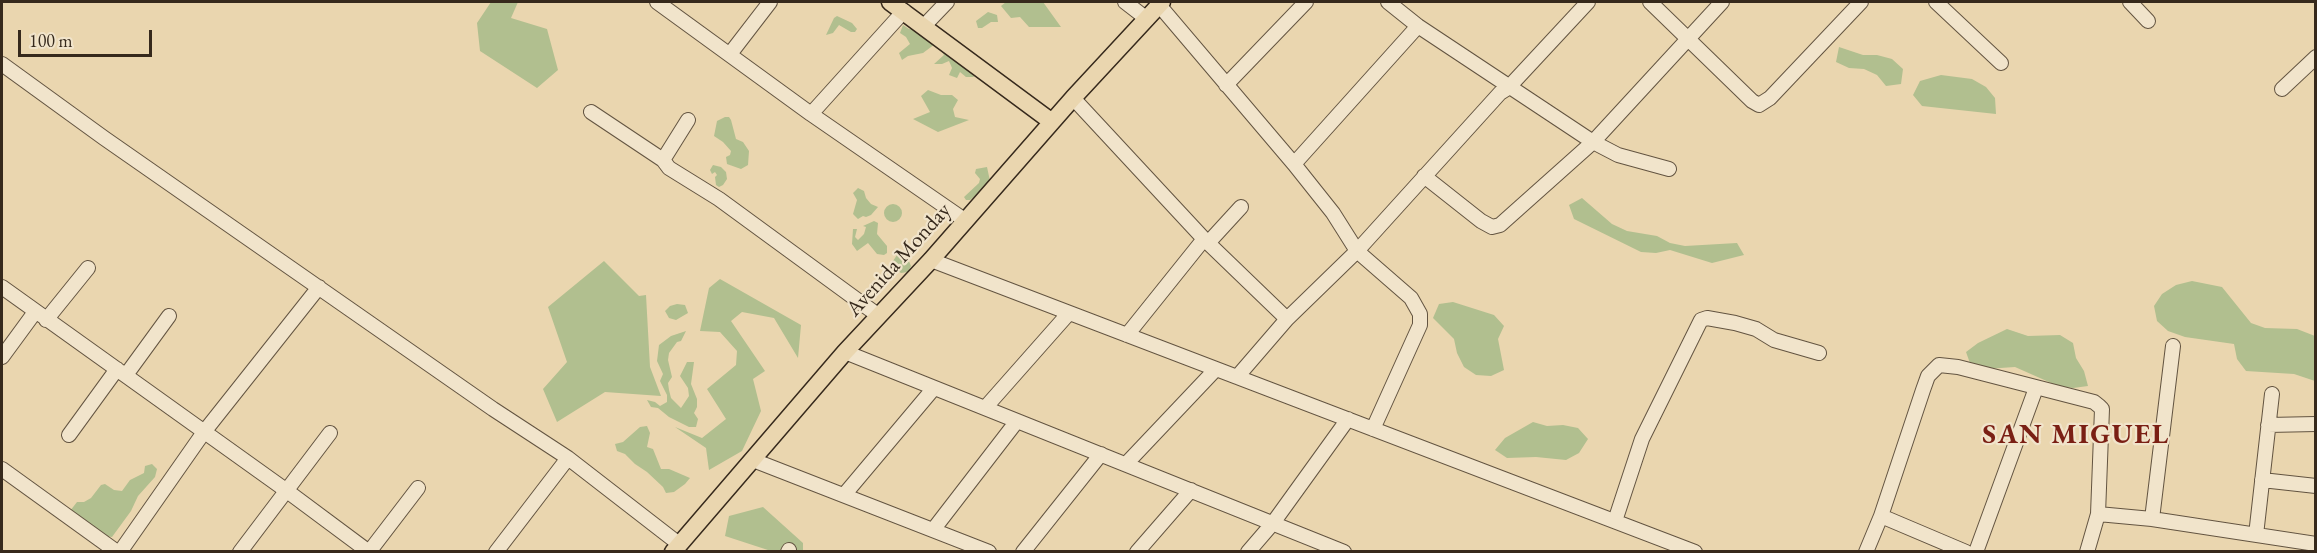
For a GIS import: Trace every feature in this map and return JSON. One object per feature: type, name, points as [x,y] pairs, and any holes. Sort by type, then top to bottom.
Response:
[{"type":"main road","name":"Avenida Monday","points":[[676,548],[845,352],[931,260],[1073,98],[1161,3]]},
{"type":"main road","points":[[897,6],[1052,122]]},
{"type":"street","points":[[657,2],[811,114],[966,221]]},
{"type":"street","points":[[730,54],[770,2]]},
{"type":"street","points":[[924,26],[947,2]]},
{"type":"street","points":[[1125,2],[1147,19]]},
{"type":"street","points":[[1226,85],[1306,2]]},
{"type":"street","points":[[1388,2],[1418,26],[1508,88],[1593,142],[1618,155],[1669,169]]},
{"type":"street","points":[[1237,377],[1287,319],[1357,251],[1500,93],[1508,88],[1588,2]]},
{"type":"street","points":[[1650,2],[1752,101],[1759,105],[1770,98],[1861,2]]},
{"type":"street","points":[[1424,176],[1481,221],[1492,227],[1500,225],[1593,142],[1686,38],[1722,2]]},
{"type":"street","points":[[1936,2],[2001,63]]},
{"type":"street","points":[[2130,2],[2148,21]]},
{"type":"street","points":[[1161,3],[1333,213],[1357,251],[1411,298],[1420,314],[1420,325],[1373,429]]},
{"type":"street","points":[[811,114],[897,6]]},
{"type":"street","points":[[1294,164],[1418,26]]},
{"type":"street","points":[[2282,89],[2316,57]]},
{"type":"street","points":[[2,64],[104,138],[493,409],[568,458],[676,548]]},
{"type":"street","points":[[1073,98],[1206,241],[1287,319]]},
{"type":"street","points":[[591,112],[663,160],[669,168],[719,199],[879,316]]},
{"type":"street","points":[[663,160],[688,120]]},
{"type":"street","points":[[1127,335],[1206,241],[1241,207]]},
{"type":"street","points":[[931,260],[1615,521],[1658,545],[1695,552]]},
{"type":"street","points":[[2,357],[88,268]]},
{"type":"street","points":[[2,287],[287,490],[369,552],[418,488]]},
{"type":"street","points":[[2,469],[119,552],[204,432],[319,287]]},
{"type":"street","points":[[985,408],[1069,312]]},
{"type":"street","points":[[69,435],[168,316]]},
{"type":"street","points":[[1615,521],[1642,439],[1701,320],[1707,318],[1756,328],[1774,340],[1819,353]]},
{"type":"street","points":[[2152,519],[2173,346]]},
{"type":"street","points":[[845,352],[1344,552]]},
{"type":"street","points":[[1866,552],[1881,516],[1923,390],[1934,368],[1939,365],[1958,367],[2094,402],[2102,410],[2098,514],[2087,552]]},
{"type":"street","points":[[1126,464],[1216,369]]},
{"type":"street","points":[[844,495],[934,388]]},
{"type":"street","points":[[1976,552],[2036,388]]},
{"type":"street","points":[[2256,535],[2272,394]]},
{"type":"street","points":[[1248,552],[1273,523],[1348,419]]},
{"type":"street","points":[[933,530],[1017,421]]},
{"type":"street","points":[[2268,425],[2316,424]]},
{"type":"street","points":[[240,552],[330,433]]},
{"type":"street","points":[[1023,552],[1101,454]]},
{"type":"street","points":[[496,552],[568,458]]},
{"type":"street","points":[[753,460],[989,552]]},
{"type":"street","points":[[2262,480],[2316,486]]},
{"type":"street","points":[[1137,552],[1191,490]]},
{"type":"street","points":[[2098,514],[2152,519],[2316,544]]},
{"type":"street","points":[[1881,516],[1966,552]]},
{"type":"green space","points":[[491,2],[518,2],[511,18],[547,29],[558,70],[537,88],[480,51],[477,23]]},
{"type":"green space","points":[[1006,2],[1043,2],[1061,27],[1029,27],[1020,17],[1011,18],[1001,6]]},
{"type":"green space","points":[[988,12],[997,15],[998,22],[991,22],[978,28],[976,21]]},
{"type":"green space","points":[[837,16],[852,23],[857,29],[855,32],[839,25],[833,33],[826,35]]},
{"type":"green space","points":[[903,25],[909,29],[917,29],[935,44],[923,53],[908,56],[902,60],[899,53],[910,44],[900,33]]},
{"type":"green space","points":[[949,47],[954,61],[967,64],[974,77],[966,77],[960,72],[957,78],[949,75],[952,68],[949,61],[934,64],[944,55],[941,50]]},
{"type":"green space","points":[[1839,47],[1863,55],[1877,55],[1892,59],[1903,69],[1901,84],[1886,86],[1877,75],[1836,62]]},
{"type":"green space","points":[[1941,75],[1972,79],[1986,87],[1995,98],[1996,114],[1922,106],[1913,95],[1920,81]]},
{"type":"green space","points":[[928,90],[941,95],[952,95],[958,100],[953,109],[955,117],[969,120],[938,132],[913,119],[930,112],[921,96]]},
{"type":"green space","points":[[725,117],[731,120],[736,139],[743,142],[749,151],[748,165],[741,169],[727,164],[726,157],[731,151],[714,136],[717,121]]},
{"type":"green space","points":[[713,165],[721,167],[726,172],[727,179],[719,187],[716,185],[717,175],[715,172],[712,174],[710,170]]},
{"type":"green space","points":[[987,167],[990,181],[988,185],[970,200],[966,200],[964,197],[979,183],[980,179],[975,173],[976,169]]},
{"type":"green space","points":[[858,188],[864,191],[871,204],[878,207],[871,215],[858,219],[853,214],[857,200],[853,193]]},
{"type":"green space","points":[[1582,198],[1612,224],[1627,231],[1657,236],[1670,243],[1685,246],[1737,243],[1744,255],[1712,263],[1670,250],[1656,253],[1641,252],[1574,219],[1569,205]]},
{"type":"green space","points":[[889,204],[897,204],[902,209],[900,220],[889,222],[884,217],[884,209]]},
{"type":"green space","points":[[874,221],[878,223],[877,234],[887,246],[887,253],[884,255],[877,254],[868,243],[857,251],[852,244],[853,229],[857,229],[855,237],[858,240],[864,234],[866,227],[863,226]]},
{"type":"green space","points":[[897,255],[908,259],[911,266],[908,272],[901,273],[895,269],[893,261]]},
{"type":"green space","points":[[604,261],[639,296],[646,295],[650,367],[661,396],[605,392],[557,422],[543,389],[567,362],[548,307]]},
{"type":"green space","points":[[720,279],[801,325],[798,358],[774,318],[742,312],[731,321],[765,371],[753,379],[761,411],[742,451],[709,470],[706,448],[675,427],[702,438],[726,419],[707,389],[736,365],[737,351],[720,332],[700,331],[709,288]]},
{"type":"green space","points":[[2192,281],[2222,287],[2251,323],[2265,328],[2297,329],[2315,336],[2315,381],[2294,374],[2246,371],[2237,359],[2234,344],[2185,337],[2168,331],[2157,321],[2154,306],[2162,294],[2176,285]]},
{"type":"green space","points":[[1453,302],[1494,315],[1504,326],[1498,339],[1504,370],[1491,376],[1476,375],[1464,367],[1457,353],[1454,339],[1433,318],[1439,304]]},
{"type":"green space","points":[[677,304],[685,305],[688,313],[676,320],[669,318],[665,311]]},
{"type":"green space","points":[[2007,329],[2028,336],[2060,335],[2073,343],[2076,358],[2084,371],[2088,386],[2073,388],[2058,386],[2015,367],[1985,369],[1971,366],[1966,352],[1978,343]]},
{"type":"green space","points":[[686,331],[681,341],[677,342],[669,353],[668,360],[672,377],[668,383],[671,398],[681,408],[689,396],[688,388],[680,376],[687,362],[694,362],[691,384],[697,399],[694,413],[698,419],[696,427],[689,427],[669,417],[658,408],[651,407],[647,400],[660,406],[667,402],[667,395],[660,381],[663,374],[657,361],[659,345],[671,336]]},
{"type":"green space","points":[[1533,422],[1547,426],[1563,425],[1578,428],[1588,439],[1579,453],[1566,460],[1536,457],[1507,458],[1495,450],[1505,438]]},
{"type":"green space","points":[[647,426],[650,433],[647,447],[653,449],[661,469],[669,469],[690,478],[674,492],[666,493],[663,487],[647,472],[625,454],[617,451],[615,444],[623,442],[640,427]]},
{"type":"green space","points":[[152,464],[157,469],[155,477],[138,496],[131,511],[112,537],[105,536],[70,511],[77,502],[84,502],[91,498],[101,485],[105,484],[114,490],[122,491],[130,480],[144,473],[145,466]]},
{"type":"green space","points":[[763,507],[803,543],[803,551],[771,551],[725,536],[729,516]]},
{"type":"district","name":"SAN MIGUEL","points":[[2076,435]]}]
